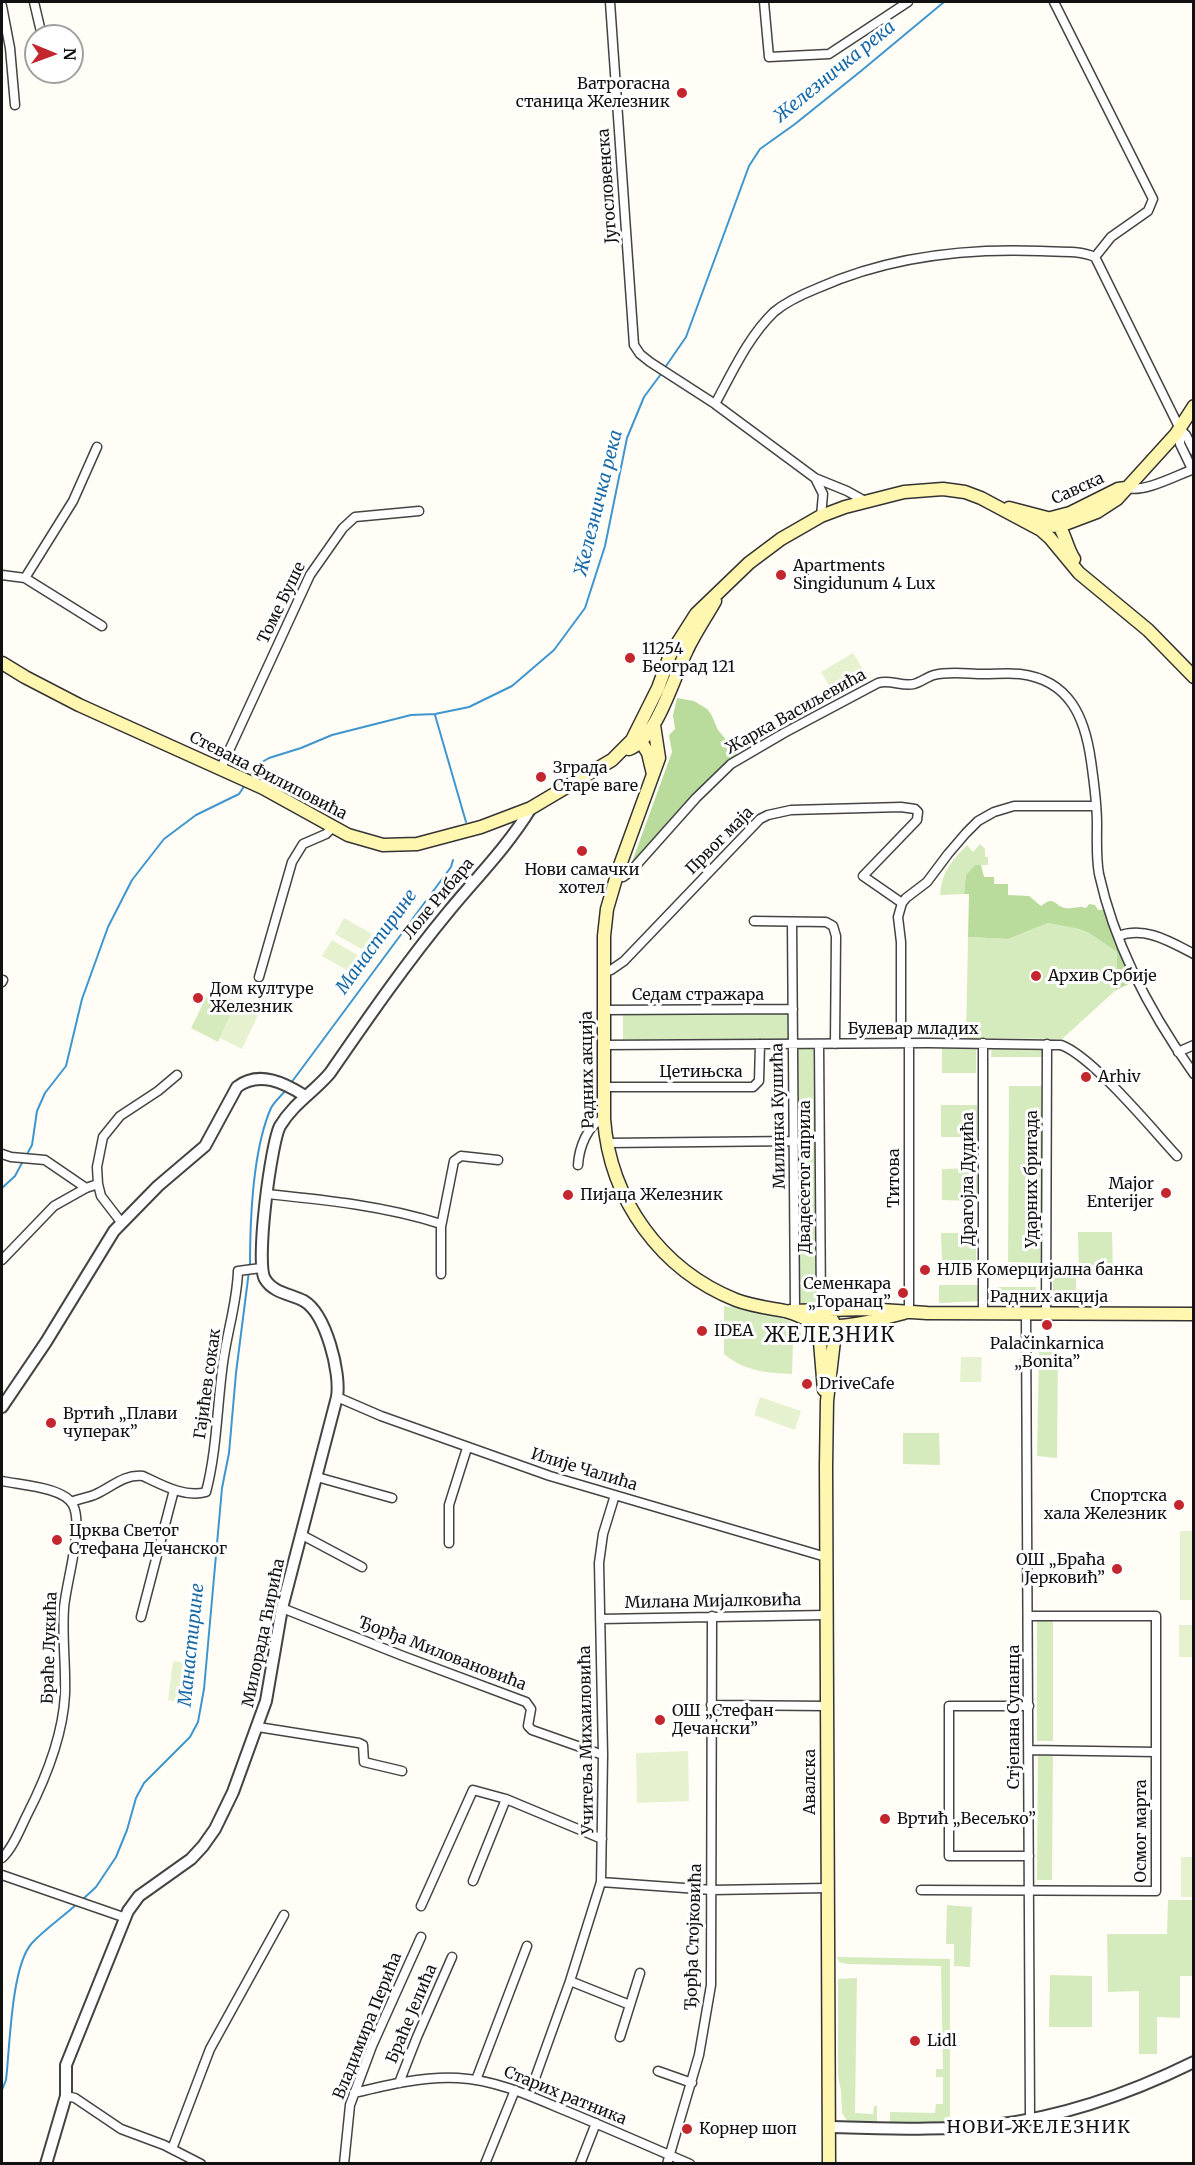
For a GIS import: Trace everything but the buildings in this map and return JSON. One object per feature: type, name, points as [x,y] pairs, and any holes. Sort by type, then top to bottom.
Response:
[{"type":"main road","points":[[1127,488],[1180,429],[1194,406]]},
{"type":"main road","name":"Савска","points":[[1052,527],[1070,513],[1118,489],[1127,488]]},
{"type":"main road","name":"Лоле Рибара","points":[[531,808],[609,762],[641,739],[677,643],[696,614],[757,556],[821,516],[865,501],[904,492],[943,489],[971,494],[1052,527],[1071,565],[1148,630],[1194,677]]},
{"type":"main road","name":"Лоле Рибара","points":[[994,504],[1034,525],[1052,527]]},
{"type":"main road","name":"Стевана Филиповића","points":[[2,663],[33,682],[79,705],[234,774],[333,827],[375,844],[407,845],[459,833],[531,808]]},
{"type":"main road","name":"Радних акција","points":[[641,739],[659,758],[616,876],[605,920],[604,1119],[615,1176],[628,1204],[647,1234],[670,1259],[687,1274],[729,1297],[742,1302],[792,1311],[886,1309],[907,1313],[1026,1315],[1194,1314]]},
{"type":"main road","points":[[821,1309],[828,1313],[834,1326]]},
{"type":"main road","name":"Авалска","points":[[821,1309],[817,1323],[822,1347],[823,1380],[827,1401]]},
{"type":"main road","name":"Радних акција","points":[[792,1311],[817,1323],[834,1326],[907,1313]]},
{"type":"main road","points":[[832,1360],[840,1341],[847,1333],[872,1321]]},
{"type":"main road","name":"Авалска","points":[[829,2163],[826,1557],[827,1401],[835,1338],[834,1326]]},
{"type":"street","points":[[34,2],[39,24]]},
{"type":"street","name":"Југословенска","points":[[610,2],[634,345],[650,362],[715,404]]},
{"type":"street","points":[[764,2],[769,57],[829,54],[908,2]]},
{"type":"street","points":[[1054,2],[1154,199],[1148,211],[1111,237],[1095,257]]},
{"type":"street","points":[[2,6],[10,48],[15,105]]},
{"type":"street","points":[[865,501],[815,478],[715,404],[756,333],[775,312],[794,298],[823,285],[883,265],[988,250],[1060,252],[1095,257]]},
{"type":"street","points":[[1095,257],[1180,429],[1186,435],[1194,451]]},
{"type":"street","points":[[1180,429],[1180,444],[1193,469]]},
{"type":"street","points":[[25,578],[74,501],[97,447]]},
{"type":"street","name":"Савска","points":[[1127,488],[1144,487],[1193,469]]},
{"type":"street","points":[[815,478],[823,494],[821,516]]},
{"type":"street","name":"Томе Буше","points":[[221,768],[310,575],[343,528],[355,517],[419,511]]},
{"type":"street","points":[[2,575],[25,578],[102,626]]},
{"type":"street","name":"Жарка Васиљевића","points":[[616,876],[625,876],[631,871],[696,798],[731,764],[881,682],[912,684],[935,675],[1016,674],[1038,679],[1055,686],[1070,699],[1083,722],[1096,806],[1097,862],[1118,936],[1145,999],[1194,1074]]},
{"type":"street","points":[[902,903],[910,893],[932,878],[948,854],[986,815],[1014,806],[1096,806]]},
{"type":"street","name":"Првог маја","points":[[603,972],[624,962],[760,819],[768,815],[801,810],[901,807],[915,809],[918,814],[917,820],[863,876],[902,903]]},
{"type":"street","name":"Лоле Рибара","points":[[305,1096],[330,1073],[404,968],[513,836],[531,808]]},
{"type":"street","points":[[259,977],[294,857],[305,841],[326,834],[333,827]]},
{"type":"street","name":"Титова","points":[[902,903],[898,916],[905,1043],[907,1313]]},
{"type":"street","points":[[754,921],[826,922],[835,931],[835,1044]]},
{"type":"street","name":"Милинка Кушића","points":[[792,922],[795,1141],[792,1311]]},
{"type":"street","points":[[1118,936],[1133,932],[1153,934],[1194,954]]},
{"type":"street","name":"Седам стражара","points":[[603,1010],[793,1009]]},
{"type":"street","name":"Булевар младих","points":[[603,1045],[983,1043],[1047,1044],[1066,1047],[1093,1068],[1177,1156]]},
{"type":"street","name":"Драгојла Дудића","points":[[983,1043],[983,1314]]},
{"type":"street","name":"Цетињска","points":[[604,1087],[753,1087],[759,1081],[760,1044]]},
{"type":"street","name":"Двадесетог априла","points":[[819,1044],[821,1309]]},
{"type":"street","name":"Ударних бригада","points":[[1046,1315],[1047,1044]]},
{"type":"street","points":[[1178,1052],[1194,1045]]},
{"type":"street","points":[[121,1222],[101,1196],[98,1184],[99,1151],[106,1132],[120,1116],[158,1091],[177,1075]]},
{"type":"street","points":[[2,1407],[30,1367],[121,1222],[158,1186],[206,1146],[237,1087],[241,1084],[272,1079],[283,1082],[305,1096],[287,1116],[276,1135],[258,1269]]},
{"type":"street","points":[[578,1165],[580,1150],[588,1133],[597,1121],[604,1119]]},
{"type":"street","points":[[607,1143],[795,1141]]},
{"type":"street","points":[[441,1274],[441,1224],[455,1160],[464,1156],[498,1160]]},
{"type":"street","points":[[10,1157],[40,1159],[56,1166],[86,1188]]},
{"type":"street","points":[[2,1260],[54,1206],[98,1184]]},
{"type":"street","points":[[267,1194],[359,1205],[399,1212],[441,1224]]},
{"type":"street","name":"Гајићев сокак","points":[[71,1502],[93,1496],[117,1482],[138,1476],[143,1476],[174,1490],[204,1493],[207,1489],[217,1424],[223,1360],[235,1308],[238,1272],[258,1269]]},
{"type":"street","name":"Милорада Ћирића","points":[[46,2163],[66,2096],[66,2065],[126,1918],[139,1896],[191,1859],[210,1837],[233,1792],[266,1701],[282,1608],[337,1397],[338,1380],[336,1361],[316,1315],[304,1301],[272,1287],[258,1269]]},
{"type":"street","name":"Стјепана Супанца","points":[[1026,1315],[1030,2119]]},
{"type":"street","name":"Илије Чалића","points":[[337,1397],[467,1448],[615,1495],[826,1557]]},
{"type":"street","points":[[449,1543],[449,1505],[467,1448]]},
{"type":"street","points":[[317,1477],[392,1498]]},
{"type":"street","points":[[2,1481],[61,1493],[71,1502]]},
{"type":"street","points":[[141,1617],[174,1490]]},
{"type":"street","name":"Учитеља Михаиловића","points":[[529,2095],[570,1981],[601,1882],[603,1755],[600,1546],[615,1495]]},
{"type":"street","name":"Браће Лукића","points":[[3,1856],[45,1777],[62,1721],[65,1696],[64,1608],[75,1546],[76,1521],[71,1502]]},
{"type":"street","points":[[302,1535],[362,1567]]},
{"type":"street","name":"Ђорђа Миловановића","points":[[282,1608],[526,1702],[531,1709],[528,1726],[532,1730],[603,1755]]},
{"type":"street","name":"Милана Мијалковића","points":[[600,1619],[826,1615]]},
{"type":"street","name":"Ђорђа Стојковића","points":[[668,2159],[692,2083],[705,2030],[710,1994],[712,1616]]},
{"type":"street","name":"Осмог марта","points":[[1028,1616],[1156,1616],[1156,1891],[1029,1890]]},
{"type":"street","points":[[711,1706],[827,1706]]},
{"type":"street","points":[[1029,1706],[949,1706],[949,1856],[1029,1856]]},
{"type":"street","points":[[258,1727],[359,1743],[363,1745],[364,1762],[402,1772]]},
{"type":"street","points":[[1029,1750],[1156,1752]]},
{"type":"street","points":[[421,1906],[473,1790],[506,1799],[603,1839]]},
{"type":"street","points":[[473,1881],[506,1799]]},
{"type":"street","points":[[3,1856],[5,1875],[126,1918]]},
{"type":"street","points":[[601,1882],[712,1890],[827,1888]]},
{"type":"street","points":[[921,1890],[1029,1890]]},
{"type":"street","points":[[172,2149],[210,2049],[284,1915]]},
{"type":"street","name":"Владимира Перића","points":[[344,2163],[347,2119],[354,2093],[372,2046],[422,1937]]},
{"type":"street","points":[[476,2080],[527,1946]]},
{"type":"street","name":"Браће Јелића","points":[[399,2083],[452,1957]]},
{"type":"street","points":[[620,2037],[640,1973]]},
{"type":"street","points":[[570,1981],[630,2005]]},
{"type":"street","points":[[829,2127],[975,2126],[1030,2119],[1139,2088],[1194,2062]]},
{"type":"street","points":[[658,2071],[692,2083]]},
{"type":"street","name":"Старих ратника","points":[[354,2093],[399,2083],[447,2077],[476,2080],[529,2095],[596,2123],[668,2159],[690,2163]]},
{"type":"street","points":[[485,2163],[515,2090]]},
{"type":"street","points":[[66,2096],[75,2098],[121,2129],[201,2163]]},
{"type":"street","points":[[580,2163],[596,2123]]},
{"type":"green space","points":[[853,653],[863,669],[831,689],[821,672]]},
{"type":"green space","points":[[677,698],[694,701],[707,709],[718,730],[740,757],[628,873],[672,752],[669,735],[675,729],[673,715]]},
{"type":"green space","points":[[980,844],[985,849],[988,865],[975,865],[966,875],[964,894],[940,895],[945,873],[952,862],[967,845],[973,852]]},
{"type":"green space","points":[[975,865],[981,865],[984,877],[994,877],[994,884],[1008,884],[1008,895],[1029,896],[1041,906],[1051,901],[1065,908],[1086,908],[1089,904],[1095,905],[1098,910],[1109,909],[1137,980],[1116,990],[1117,952],[1079,929],[1048,923],[1008,939],[968,937],[969,894],[964,894],[966,875]]},
{"type":"green space","points":[[344,918],[372,934],[363,950],[335,934]]},
{"type":"green space","points":[[1048,923],[1089,933],[1117,952],[1116,990],[1062,1039],[966,1038],[968,937],[1008,939]]},
{"type":"green space","points":[[332,940],[359,956],[350,972],[322,956]]},
{"type":"green space","points":[[210,990],[237,1002],[218,1042],[191,1028]]},
{"type":"green space","points":[[237,1002],[259,1013],[242,1049],[220,1038]]},
{"type":"green space","points":[[791,1011],[791,1039],[623,1042],[623,1012]]},
{"type":"green space","points":[[942,1046],[976,1046],[976,1073],[942,1073]]},
{"type":"green space","points":[[992,1046],[1044,1046],[1044,1057],[991,1057]]},
{"type":"green space","points":[[797,1049],[817,1049],[818,1303],[797,1303]]},
{"type":"green space","points":[[1009,1086],[1045,1086],[1044,1263],[1008,1262]]},
{"type":"green space","points":[[941,1105],[977,1105],[977,1137],[941,1137]]},
{"type":"green space","points":[[977,1168],[977,1201],[942,1200],[942,1169]]},
{"type":"green space","points":[[1078,1232],[1112,1232],[1113,1274],[1079,1275]]},
{"type":"green space","points":[[941,1233],[976,1233],[976,1262],[942,1261]]},
{"type":"green space","points":[[1053,1276],[1076,1276],[1076,1303],[1053,1303]]},
{"type":"green space","points":[[939,1285],[983,1285],[983,1301],[939,1303]]},
{"type":"green space","points":[[992,1287],[1036,1287],[1036,1301],[992,1300]]},
{"type":"green space","points":[[724,1306],[771,1315],[788,1320],[795,1325],[800,1332],[802,1343],[793,1345],[792,1374],[747,1368],[724,1354]]},
{"type":"green space","points":[[1039,1351],[1058,1351],[1057,1458],[1037,1456]]},
{"type":"green space","points":[[961,1357],[982,1357],[981,1382],[960,1382]]},
{"type":"green space","points":[[760,1397],[801,1411],[795,1430],[754,1415]]},
{"type":"green space","points":[[903,1433],[939,1433],[940,1465],[903,1464]]},
{"type":"green space","points":[[1180,1531],[1193,1531],[1193,1600],[1180,1600]]},
{"type":"green space","points":[[1037,1619],[1053,1619],[1053,1741],[1037,1741]]},
{"type":"green space","points":[[1179,1625],[1193,1625],[1193,1657],[1179,1657]]},
{"type":"green space","points":[[173,1661],[193,1664],[188,1703],[168,1700]]},
{"type":"green space","points":[[688,1751],[689,1801],[637,1803],[636,1753]]},
{"type":"green space","points":[[1038,1754],[1053,1754],[1052,1880],[1037,1880]]},
{"type":"green space","points":[[1181,1857],[1193,1857],[1193,1897],[1181,1897]]},
{"type":"green space","points":[[1168,1900],[1193,1900],[1193,1976],[1180,1976],[1180,2018],[1157,2017],[1157,2054],[1139,2054],[1139,1991],[1108,1992],[1107,1934],[1167,1934]]},
{"type":"green space","points":[[947,1905],[972,1907],[970,1967],[954,1966],[954,1944],[946,1944]]},
{"type":"green space","points":[[837,1957],[950,1959],[950,2122],[946,2124],[890,2124],[890,2112],[935,2113],[936,2104],[943,2104],[943,2077],[936,2077],[936,2069],[943,2069],[941,1966],[846,1964],[839,1962]]},
{"type":"green space","points":[[1050,1975],[1092,1976],[1092,2027],[1049,2027]]},
{"type":"green space","points":[[857,1978],[855,2113],[873,2114],[874,2106],[877,2106],[877,2122],[848,2122],[842,2113],[838,2076],[838,1979]]},
{"type":"waterway","name":"Железничка река","points":[[664,369],[686,337],[749,166],[760,149],[795,124],[944,2]]},
{"type":"waterway","name":"Железничка река","points":[[250,777],[257,765],[269,758],[332,735],[411,715],[435,714],[469,707],[512,686],[554,650],[585,608],[605,546],[627,438],[644,397],[661,374]]},
{"type":"waterway","name":"Манастирине","points":[[435,715],[466,822]]},
{"type":"waterway","name":"Железничка река","points":[[26,1156],[32,1145],[37,1111],[45,1093],[66,1066],[82,999],[108,927],[132,880],[164,839],[196,815],[239,794],[245,785]]},
{"type":"waterway","name":"Манастирине","points":[[291,1083],[451,867],[453,860]]},
{"type":"waterway","name":"Манастирине","points":[[250,1266],[252,1207],[260,1144],[271,1108],[286,1090]]},
{"type":"waterway","name":"Железничка река","points":[[2,1188],[15,1176],[23,1161]]},
{"type":"waterway","name":"Манастирине","points":[[83,1899],[96,1887],[116,1857],[136,1798],[144,1783],[190,1737],[198,1722],[204,1689],[222,1488],[229,1453],[249,1271]]},
{"type":"waterway","name":"Манастирине","points":[[2,2090],[6,2080],[16,1988],[25,1954],[37,1938],[78,1903]]},
{"type":"place","name":"Ватрогасна станица Железник","points":[[682,93]]},
{"type":"place","name":"Apartments Singidunum 4 Lux","points":[[781,575]]},
{"type":"place","name":"11254 Београд 121","points":[[630,658]]},
{"type":"place","name":"Зграда Старе ваге","points":[[541,777]]},
{"type":"place","name":"Нови самачки хотел","points":[[582,851]]},
{"type":"place","name":"Архив Србије","points":[[1036,976]]},
{"type":"place","name":"Дом културе Железник","points":[[198,998]]},
{"type":"place","name":"Arhiv","points":[[1086,1077]]},
{"type":"place","name":"Major Enterijer","points":[[1166,1193]]},
{"type":"place","name":"Пијаца Железник","points":[[568,1195]]},
{"type":"place","name":"НЛБ Комерцијална банка","points":[[925,1270]]},
{"type":"place","name":"Семенкара „Горанац”","points":[[903,1293]]},
{"type":"place","name":"Palačinkarnica „Bonita”","points":[[1047,1325]]},
{"type":"place","name":"IDEA","points":[[702,1331]]},
{"type":"place","name":"DriveCafe","points":[[807,1384]]},
{"type":"place","name":"Вртић „Плави чуперак”","points":[[51,1423]]},
{"type":"place","name":"Спортска хала Железник","points":[[1179,1505]]},
{"type":"place","name":"Црква Светог Стефана Дечанског","points":[[57,1540]]},
{"type":"place","name":"ОШ „Браћа Јерковић”","points":[[1117,1569]]},
{"type":"place","name":"ОШ „Стефан Дечански”","points":[[660,1720]]},
{"type":"place","name":"Вртић „Весељко”","points":[[885,1819]]},
{"type":"place","name":"Lidl","points":[[915,2041]]},
{"type":"place","name":"Корнер шоп","points":[[687,2129]]},
{"type":"district","name":"ЖЕЛЕЗНИК","points":[[830,1336]]},
{"type":"district","name":"НОВИ ЖЕЛЕЗНИК","points":[[1039,2128]]}]
